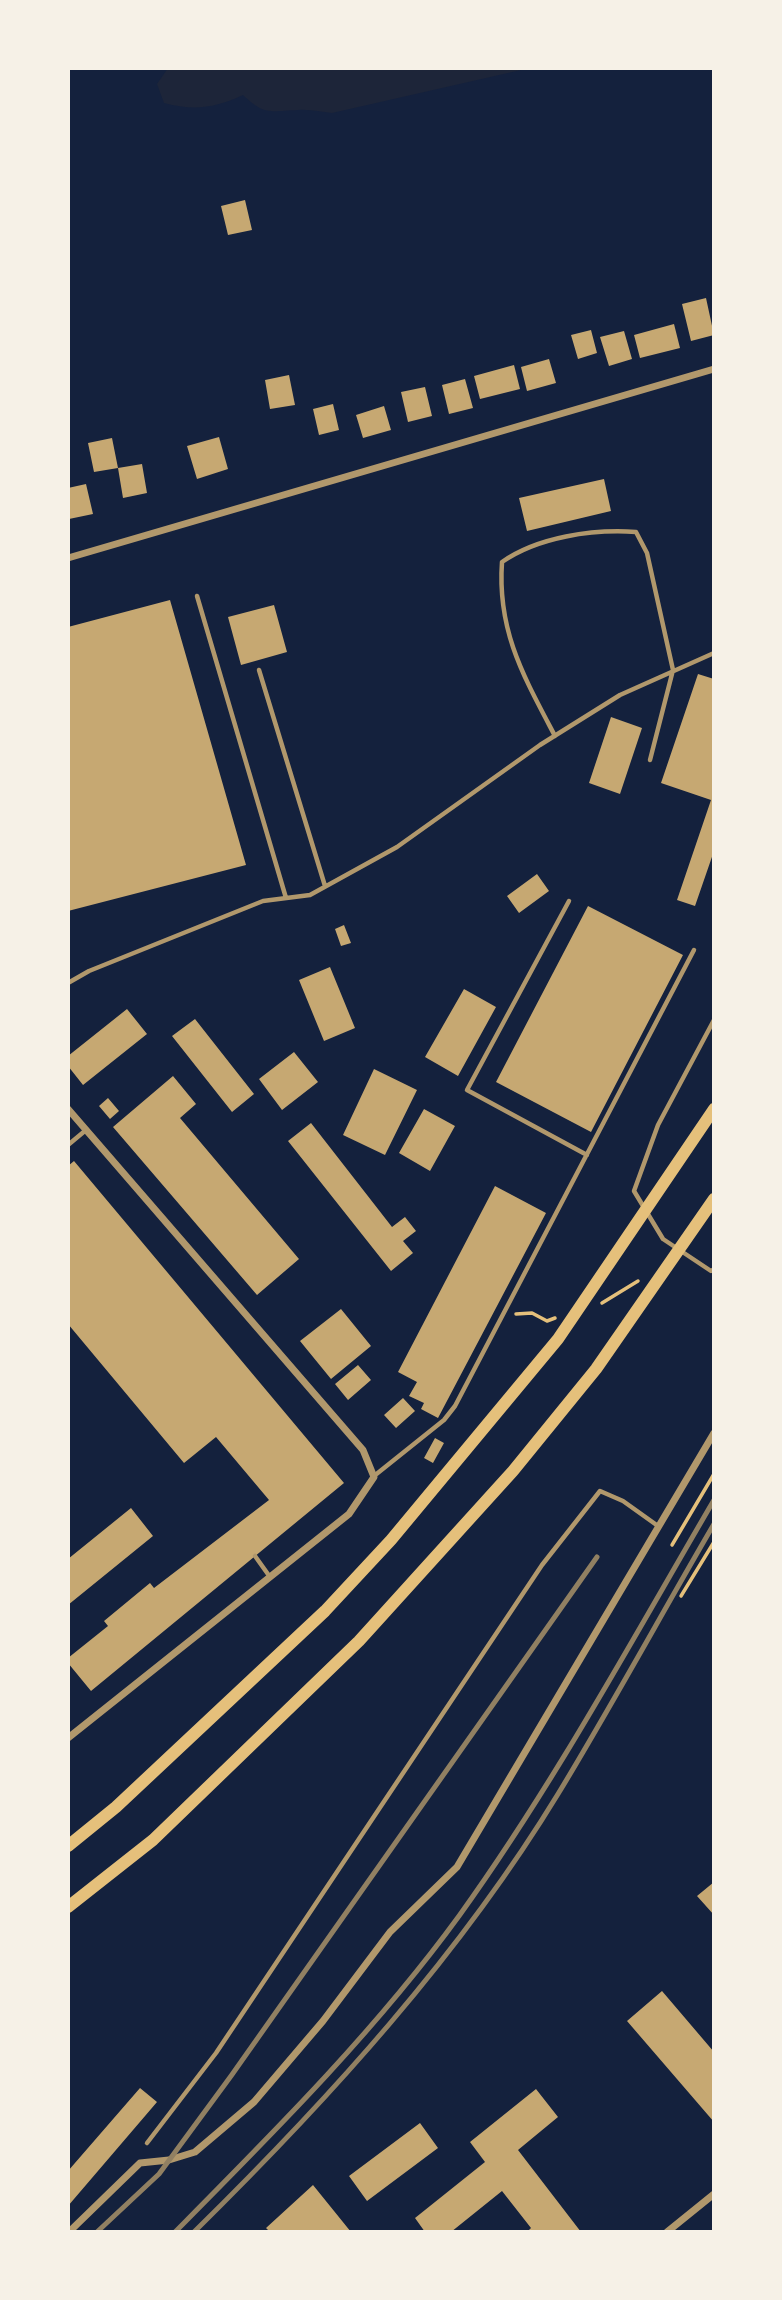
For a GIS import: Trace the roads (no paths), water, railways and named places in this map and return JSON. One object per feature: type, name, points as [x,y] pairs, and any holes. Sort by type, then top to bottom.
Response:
[{"type":"main road","points":[[68,1846],[116,1807],[325,1611],[391,1540],[558,1339],[714,1109]]},
{"type":"main road","points":[[68,1907],[153,1840],[359,1641],[513,1471],[596,1369],[714,1199]]},
{"type":"street","points":[[68,558],[714,369]]},
{"type":"street","points":[[68,1109],[363,1450],[374,1477],[349,1514],[68,1738]]},
{"type":"street","points":[[69,2232],[140,2163],[169,2160],[195,2152],[254,2102],[323,2021],[390,1932],[457,1867],[714,1433]]},
{"type":"street","points":[[667,2232],[714,2194]]},
{"type":"lane","points":[[555,736],[507,635],[500,590],[502,562],[517,551],[548,541],[610,530],[636,532],[647,553],[673,670],[650,760]]},
{"type":"lane","points":[[197,596],[286,898]]},
{"type":"lane","points":[[68,984],[89,971],[264,901],[310,895],[397,847],[555,736],[620,695],[714,653]]},
{"type":"lane","points":[[259,670],[325,886]]},
{"type":"lane","points":[[569,901],[467,1090],[587,1156]]},
{"type":"lane","points":[[374,1477],[444,1420],[456,1406],[694,950]]},
{"type":"lane","points":[[714,1020],[658,1125],[634,1191],[663,1239],[711,1271],[714,1269]]},
{"type":"lane","points":[[68,1145],[86,1130]]},
{"type":"lane","points":[[147,2143],[231,2031],[541,1566],[600,1491],[623,1501],[658,1526]]},
{"type":"lane","points":[[255,1556],[271,1577]]},
{"type":"railway","points":[[175,2232],[359,2040],[459,1916],[560,1763],[714,1500]]},
{"type":"railway","points":[[194,2232],[343,2077],[390,2024],[479,1912],[558,1794],[714,1524]]},
{"type":"railway","points":[[97,2232],[159,2174],[597,1557]]}]
